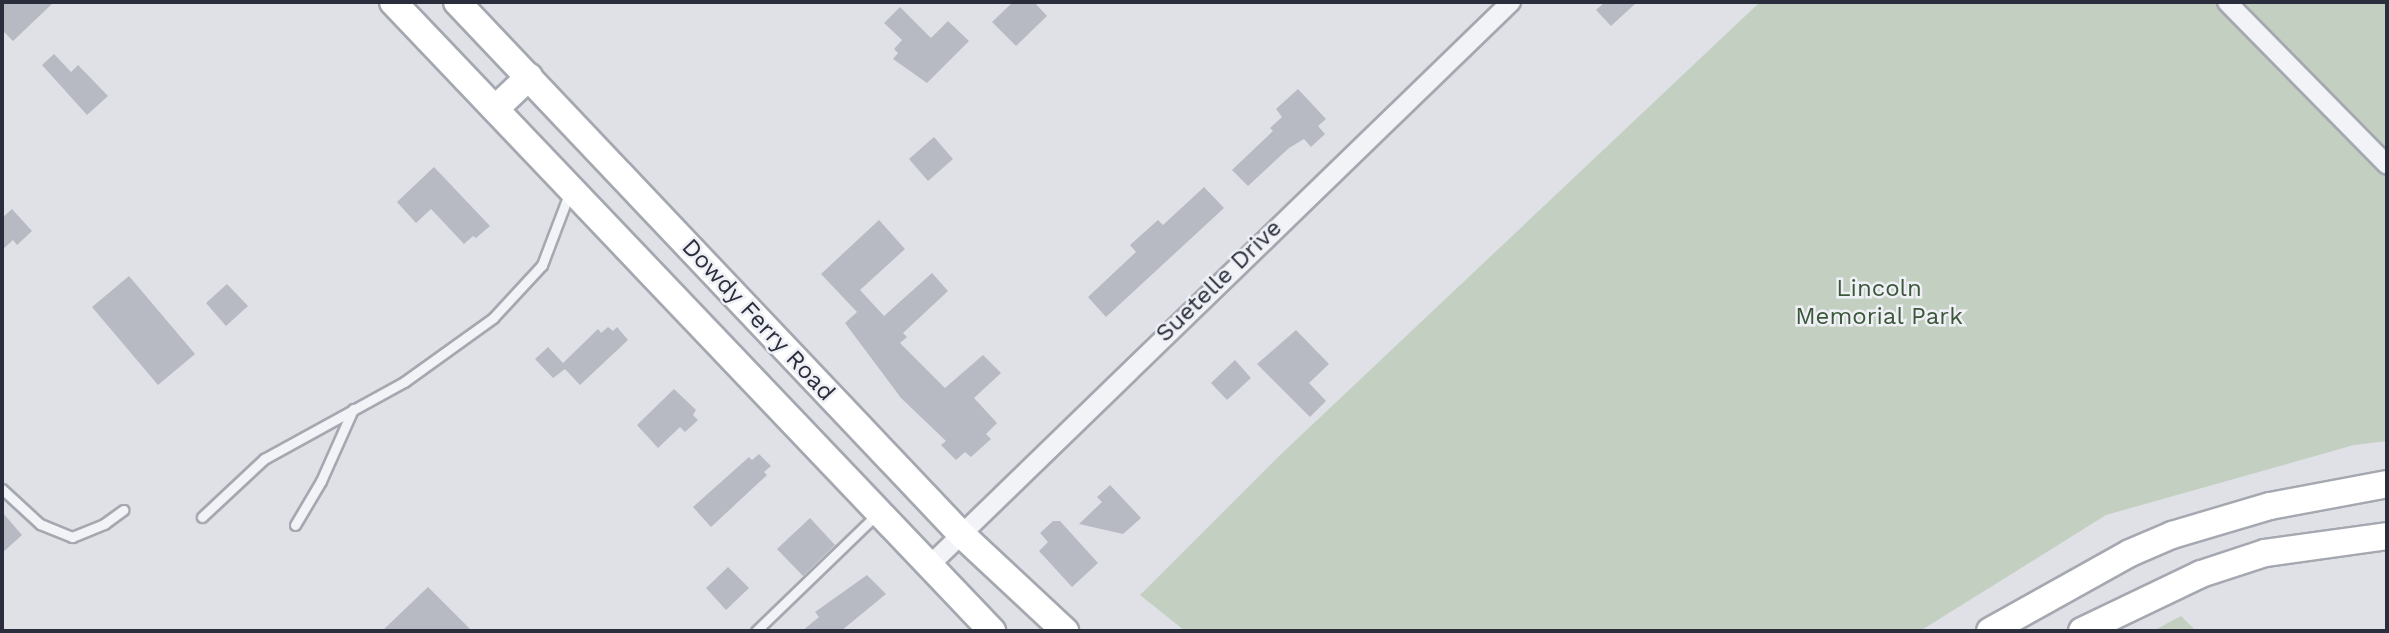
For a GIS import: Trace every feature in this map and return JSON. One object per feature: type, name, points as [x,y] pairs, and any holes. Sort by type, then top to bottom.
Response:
[{"type":"main road","name":"Dowdy Ferry Road","points":[[393,2],[992,631]]},
{"type":"main road","name":"Dowdy Ferry Road","points":[[457,2],[960,533],[1065,631]]},
{"type":"main road","points":[[495,109],[529,77]]},
{"type":"main road","points":[[1990,631],[2130,553],[2172,535],[2270,506],[2387,484]]},
{"type":"main road","points":[[2082,631],[2201,575],[2265,553],[2387,536]]},
{"type":"street","name":"Suetelle Drive","points":[[931,564],[1511,2]]},
{"type":"street","points":[[2227,2],[2387,165]]},
{"type":"lane","points":[[202,517],[264,459],[404,382],[493,318],[522,291],[542,265],[572,189]]},
{"type":"lane","points":[[295,525],[321,481],[352,409]]},
{"type":"lane","points":[[2,489],[40,524],[72,537],[104,524],[123,509]]},
{"type":"lane","points":[[756,631],[880,511]]},
{"type":"green space","name":"Lincoln Memorial Park","points":[[1760,2],[2387,2],[2387,441],[2354,445],[2106,515],[1920,631],[1185,631],[1140,595],[1278,457]]},
{"type":"green space","points":[[2181,616],[2196,631],[2153,631]]},
{"type":"building","points":[[2,2],[54,2],[13,41],[2,30]]},
{"type":"building","points":[[1013,2],[1034,2],[1047,16],[1016,46],[992,22]]},
{"type":"building","points":[[1605,2],[1637,2],[1611,26],[1596,10]]},
{"type":"building","points":[[900,7],[931,38],[948,21],[969,41],[927,83],[893,59],[898,53],[894,49],[902,40],[884,23]]},
{"type":"building","points":[[54,54],[71,72],[78,65],[108,96],[87,115],[42,65]]},
{"type":"building","points":[[1298,89],[1326,119],[1318,126],[1325,134],[1311,147],[1304,139],[1289,148],[1248,186],[1232,170],[1273,131],[1270,128],[1282,117],[1276,109]]},
{"type":"building","points":[[934,137],[953,159],[928,181],[909,159]]},
{"type":"building","points":[[434,167],[490,226],[464,244],[431,209],[416,223],[397,202]]},
{"type":"building","points":[[1204,187],[1224,208],[1106,317],[1088,297],[1136,252],[1130,245],[1158,220],[1163,225]]},
{"type":"building","points":[[12,209],[32,231],[17,245],[13,240],[2,250],[2,218]]},
{"type":"building","points":[[879,220],[905,249],[860,290],[884,316],[932,273],[948,291],[903,333],[907,337],[900,343],[945,388],[983,355],[1001,373],[974,398],[997,423],[986,434],[991,439],[971,457],[965,452],[956,460],[941,445],[946,441],[901,398],[845,323],[857,312],[821,274]]},
{"type":"building","points":[[129,276],[195,354],[158,385],[92,307]]},
{"type":"building","points":[[227,284],[248,306],[226,326],[206,303]]},
{"type":"building","points":[[608,327],[613,331],[617,327],[628,340],[580,385],[565,369],[553,378],[535,359],[548,347],[563,363],[598,329],[601,333]]},
{"type":"building","points":[[1296,330],[1329,364],[1309,383],[1326,401],[1310,417],[1257,364]]},
{"type":"building","points":[[1235,360],[1251,378],[1227,400],[1211,383]]},
{"type":"building","points":[[674,389],[696,410],[693,415],[698,420],[685,432],[680,427],[658,448],[637,425]]},
{"type":"building","points":[[759,454],[771,466],[764,472],[767,475],[711,527],[693,507],[749,457],[752,460]]},
{"type":"building","points":[[1110,485],[1141,518],[1123,534],[1079,524],[1102,502],[1097,497]]},
{"type":"building","points":[[2,512],[22,535],[2,553]]},
{"type":"building","points":[[810,518],[835,545],[803,576],[777,549]]},
{"type":"building","points":[[1053,521],[1060,521],[1098,563],[1072,587],[1039,551],[1048,542],[1040,533]]},
{"type":"building","points":[[728,567],[749,588],[726,610],[706,588]]},
{"type":"building","points":[[867,575],[886,594],[841,631],[802,631],[819,617],[815,612]]},
{"type":"building","points":[[428,587],[472,631],[382,631]]}]
